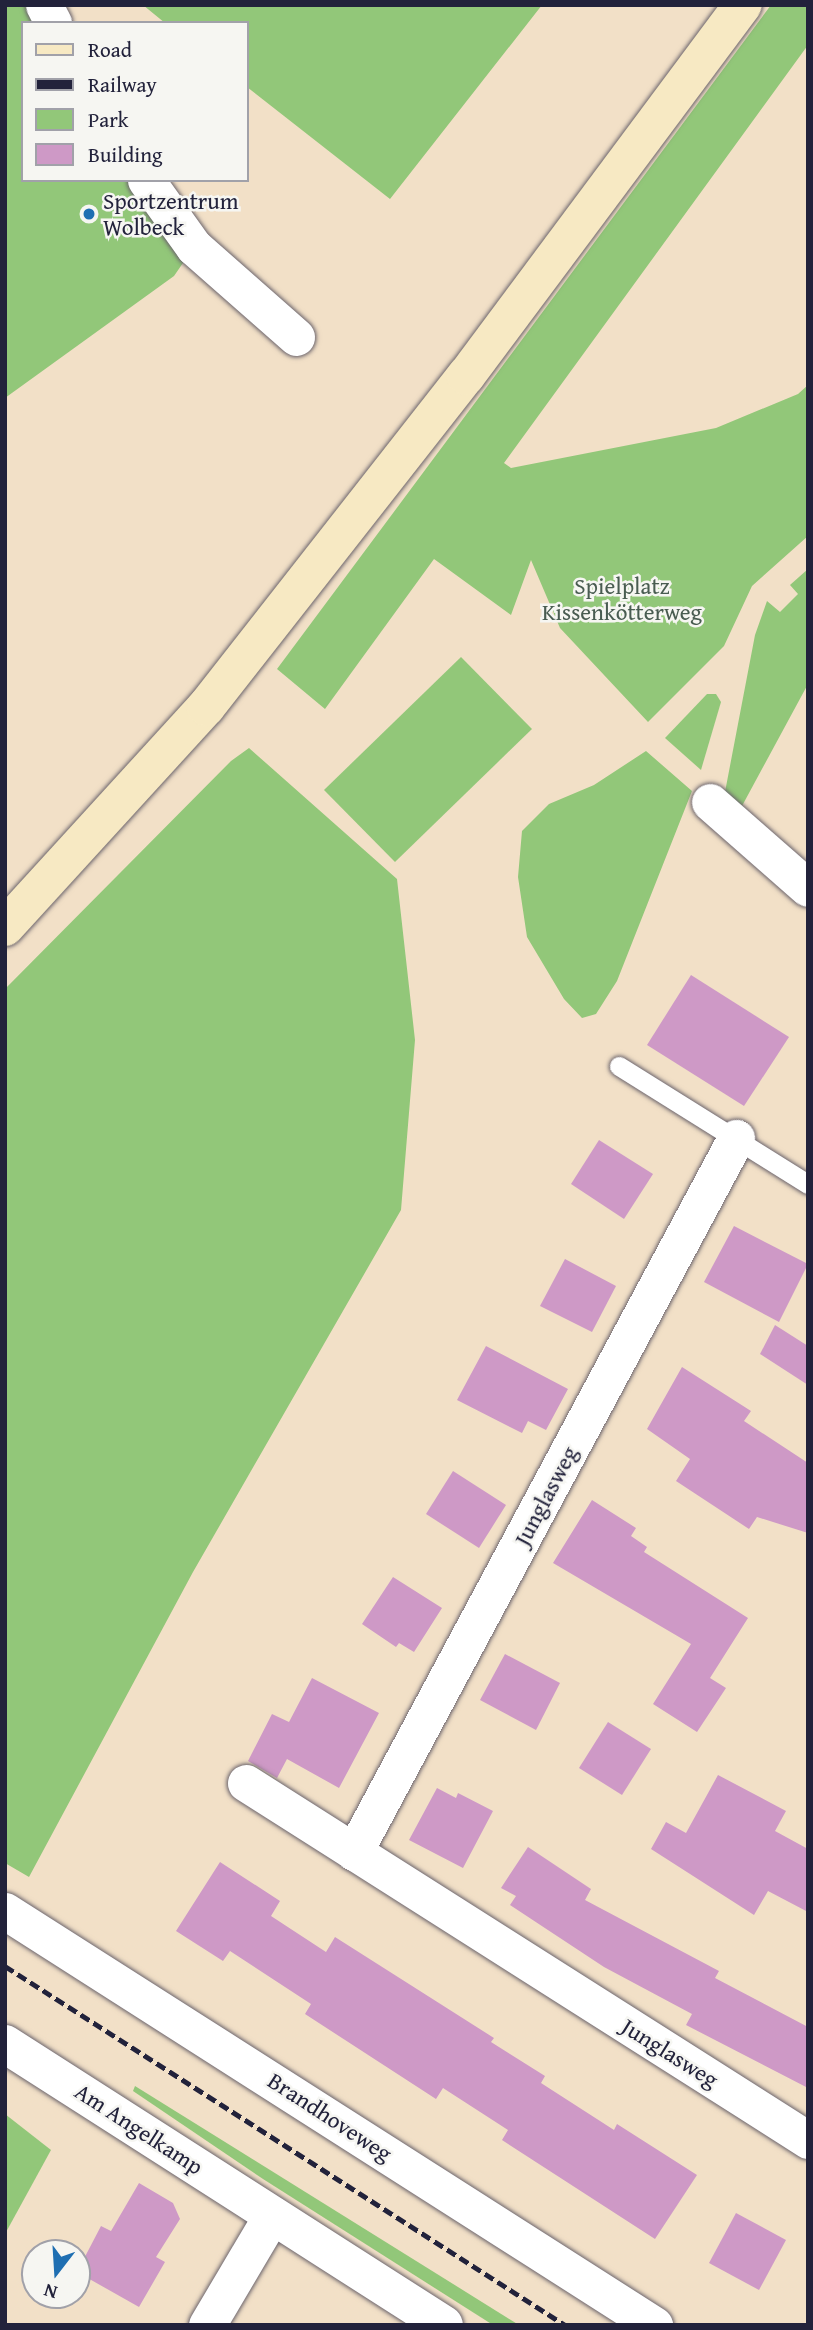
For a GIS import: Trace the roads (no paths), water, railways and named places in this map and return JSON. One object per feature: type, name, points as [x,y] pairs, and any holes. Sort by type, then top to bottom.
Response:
[{"type":"main road","points":[[5,927],[206,707],[466,376],[743,5]]},
{"type":"street","points":[[44,5],[52,21]]},
{"type":"street","points":[[147,182],[194,247],[296,337]]},
{"type":"street","points":[[710,802],[808,888]]},
{"type":"street","name":"Junglasweg","points":[[354,1852],[736,1138]]},
{"type":"street","name":"Junglasweg","points":[[246,1783],[808,2140]]},
{"type":"street","name":"Brandhoveweg","points":[[5,1910],[654,2325]]},
{"type":"street","name":"Am Angelkamp","points":[[5,2044],[444,2325]]},
{"type":"street","points":[[207,2325],[272,2215]]},
{"type":"lane","points":[[619,1066],[808,1184]]},
{"type":"railway","points":[[5,1966],[565,2325]]},
{"type":"place","name":"Sportzentrum Wolbeck","points":[[89,214]]},
{"type":"park label","name":"Spielplatz Kissenkötterweg","points":[[622,599]]}]
